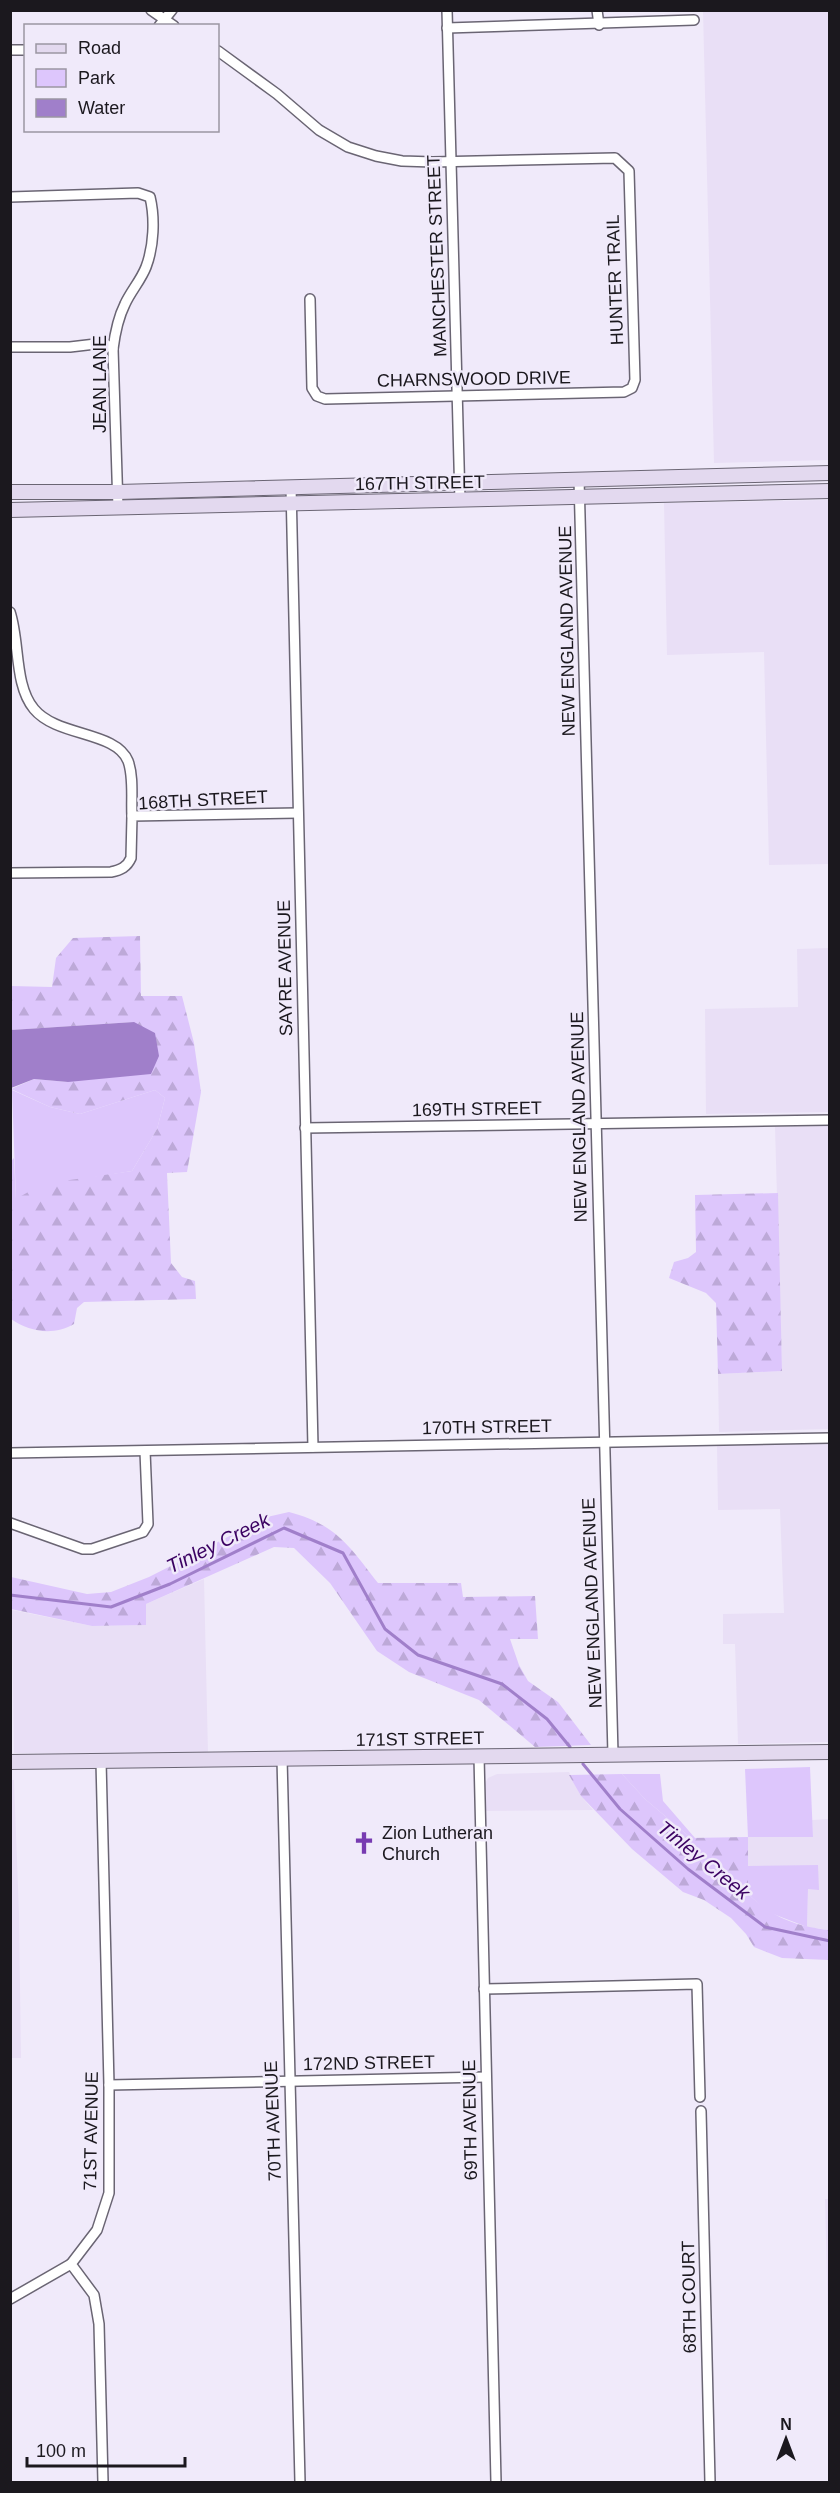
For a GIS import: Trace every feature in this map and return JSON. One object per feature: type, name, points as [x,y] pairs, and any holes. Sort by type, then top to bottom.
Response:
[{"type":"main road","name":"167TH STREET","points":[[10,492],[118,492],[830,473]]},
{"type":"main road","name":"167TH STREET","points":[[10,510],[830,491]]},
{"type":"main road","name":"171ST STREET","points":[[10,1762],[830,1752]]},
{"type":"street","points":[[151,10],[162,23],[172,10]]},
{"type":"street","name":"MANCHESTER STREET","points":[[447,10],[460,501]]},
{"type":"street","points":[[597,10],[599,25]]},
{"type":"street","points":[[447,28],[599,25],[694,20]]},
{"type":"street","points":[[219,52],[277,94],[319,130],[348,147],[402,161],[450,162]]},
{"type":"street","name":"HUNTER TRAIL","points":[[450,162],[615,158],[629,171],[635,380],[632,388]]},
{"type":"street","name":"JEAN LANE","points":[[10,197],[138,193],[150,197],[152,230],[150,256],[124,305],[116,328],[114,349],[118,508]]},
{"type":"street","name":"CHARNSWOOD DRIVE","points":[[310,299],[312,388],[317,396],[325,399],[624,392],[632,388]]},
{"type":"street","points":[[10,347],[70,347],[104,343],[114,349]]},
{"type":"street","name":"NEW ENGLAND AVENUE","points":[[579,479],[613,1754]]},
{"type":"street","name":"SAYRE AVENUE","points":[[291,487],[313,1447]]},
{"type":"street","points":[[10,612],[15,627],[15,662],[25,693],[34,709],[58,727],[113,744],[122,750],[130,769],[132,816]]},
{"type":"street","name":"168TH STREET","points":[[11,875],[119,870],[131,858],[132,816],[298,813]]},
{"type":"street","name":"169TH STREET","points":[[305,1128],[830,1120]]},
{"type":"street","name":"170TH STREET","points":[[10,1453],[830,1438]]},
{"type":"street","points":[[10,1523],[83,1549],[92,1549],[143,1532],[148,1524],[145,1450]]},
{"type":"street","name":"69TH AVENUE","points":[[479,1756],[496,2482]]},
{"type":"street","name":"70TH AVENUE","points":[[282,1758],[288,2081],[300,2482]]},
{"type":"street","name":"71ST AVENUE","points":[[71,2264],[97,2230],[109,2193],[110,2085],[101,1761]]},
{"type":"street","points":[[484,1989],[697,1984],[700,2097]]},
{"type":"street","name":"172ND STREET","points":[[110,2085],[486,2078]]},
{"type":"street","name":"68TH COURT","points":[[701,2110],[710,2482]]},
{"type":"street","points":[[10,2299],[71,2264],[94,2295],[99,2324],[103,2482]]},
{"type":"shaded area","points":[[703,11],[829,11],[829,460],[714,463]]},
{"type":"shaded area","points":[[829,500],[829,864],[769,865],[764,652],[667,655],[664,503]]},
{"type":"shaded area","points":[[829,948],[829,1112],[706,1114],[705,1009],[798,1007],[797,949]]},
{"type":"shaded area","points":[[829,1126],[829,1429],[719,1432],[718,1374],[782,1371],[775,1127]]},
{"type":"shaded area","points":[[829,1444],[829,1742],[738,1744],[735,1644],[723,1644],[723,1614],[784,1613],[780,1509],[718,1510],[717,1446]]},
{"type":"shaded area","points":[[204,1579],[208,1753],[155,1755],[14,1753],[12,1610],[92,1626],[146,1625],[146,1604]]},
{"type":"shaded area","points":[[569,1772],[581,1796],[593,1810],[484,1811],[483,1787],[488,1778],[497,1774]]},
{"type":"shaded area","points":[[10,1780],[14,1780],[21,2058],[11,2058]]},
{"type":"shaded area","points":[[829,1819],[829,1930],[807,1927],[808,1889],[818,1866],[748,1866],[748,1837],[813,1837],[812,1820]]},
{"type":"shaded area","points":[[825,2199],[830,2199],[829,2361]]},
{"type":"green space","points":[[140,936],[141,996],[182,996],[194,1043],[201,1092],[187,1172],[167,1173],[171,1263],[182,1277],[195,1281],[196,1299],[84,1302],[77,1308],[74,1324],[66,1328],[42,1331],[26,1327],[11,1319],[11,1161],[14,1158],[16,1199],[42,1184],[132,1171],[157,1129],[165,1098],[155,1090],[80,1114],[50,1107],[11,1089],[34,1079],[68,1082],[134,1022],[11,1030],[11,986],[52,987],[56,958],[73,938]]},
{"type":"green space","points":[[12,1090],[50,1107],[80,1114],[155,1090],[165,1098],[157,1129],[132,1171],[89,1178],[16,1200]]},
{"type":"green space","points":[[778,1193],[782,1371],[718,1374],[716,1303],[706,1293],[669,1278],[674,1262],[688,1258],[696,1252],[695,1195]]},
{"type":"green space","points":[[289,1512],[319,1523],[341,1538],[378,1583],[461,1583],[463,1597],[535,1596],[538,1639],[510,1639],[519,1665],[528,1681],[558,1702],[591,1745],[535,1747],[479,1700],[409,1672],[377,1651],[330,1583],[294,1548],[274,1547],[146,1604],[146,1625],[92,1626],[11,1609],[11,1577],[87,1594],[111,1592],[149,1577],[267,1517]]},
{"type":"green space","points":[[810,1767],[813,1837],[748,1837],[745,1769]]},
{"type":"green space","points":[[622,1774],[660,1774],[663,1801],[695,1838],[691,1838],[645,1799]]},
{"type":"green space","points":[[622,1774],[645,1799],[691,1838],[748,1837],[748,1894],[786,1920],[829,1930],[829,1960],[782,1958],[754,1947],[746,1934],[731,1918],[704,1900],[683,1892],[632,1849],[581,1796],[569,1775]]},
{"type":"green space","points":[[818,1865],[819,1890],[808,1889],[807,1927],[768,1912],[748,1894],[748,1866]]},
{"type":"water","points":[[134,1022],[155,1033],[159,1056],[151,1074],[68,1082],[34,1079],[11,1088],[11,1030]]},
{"type":"waterway","name":"Tinley Creek","points":[[10,1595],[111,1607],[170,1584],[284,1528],[343,1553],[385,1629],[418,1655],[502,1684],[547,1719],[570,1747]]},
{"type":"waterway","name":"Tinley Creek","points":[[583,1764],[620,1809],[688,1869],[765,1927],[830,1941]]},
{"type":"place","name":"Zion Lutheran Church","points":[[364,1843]]}]
